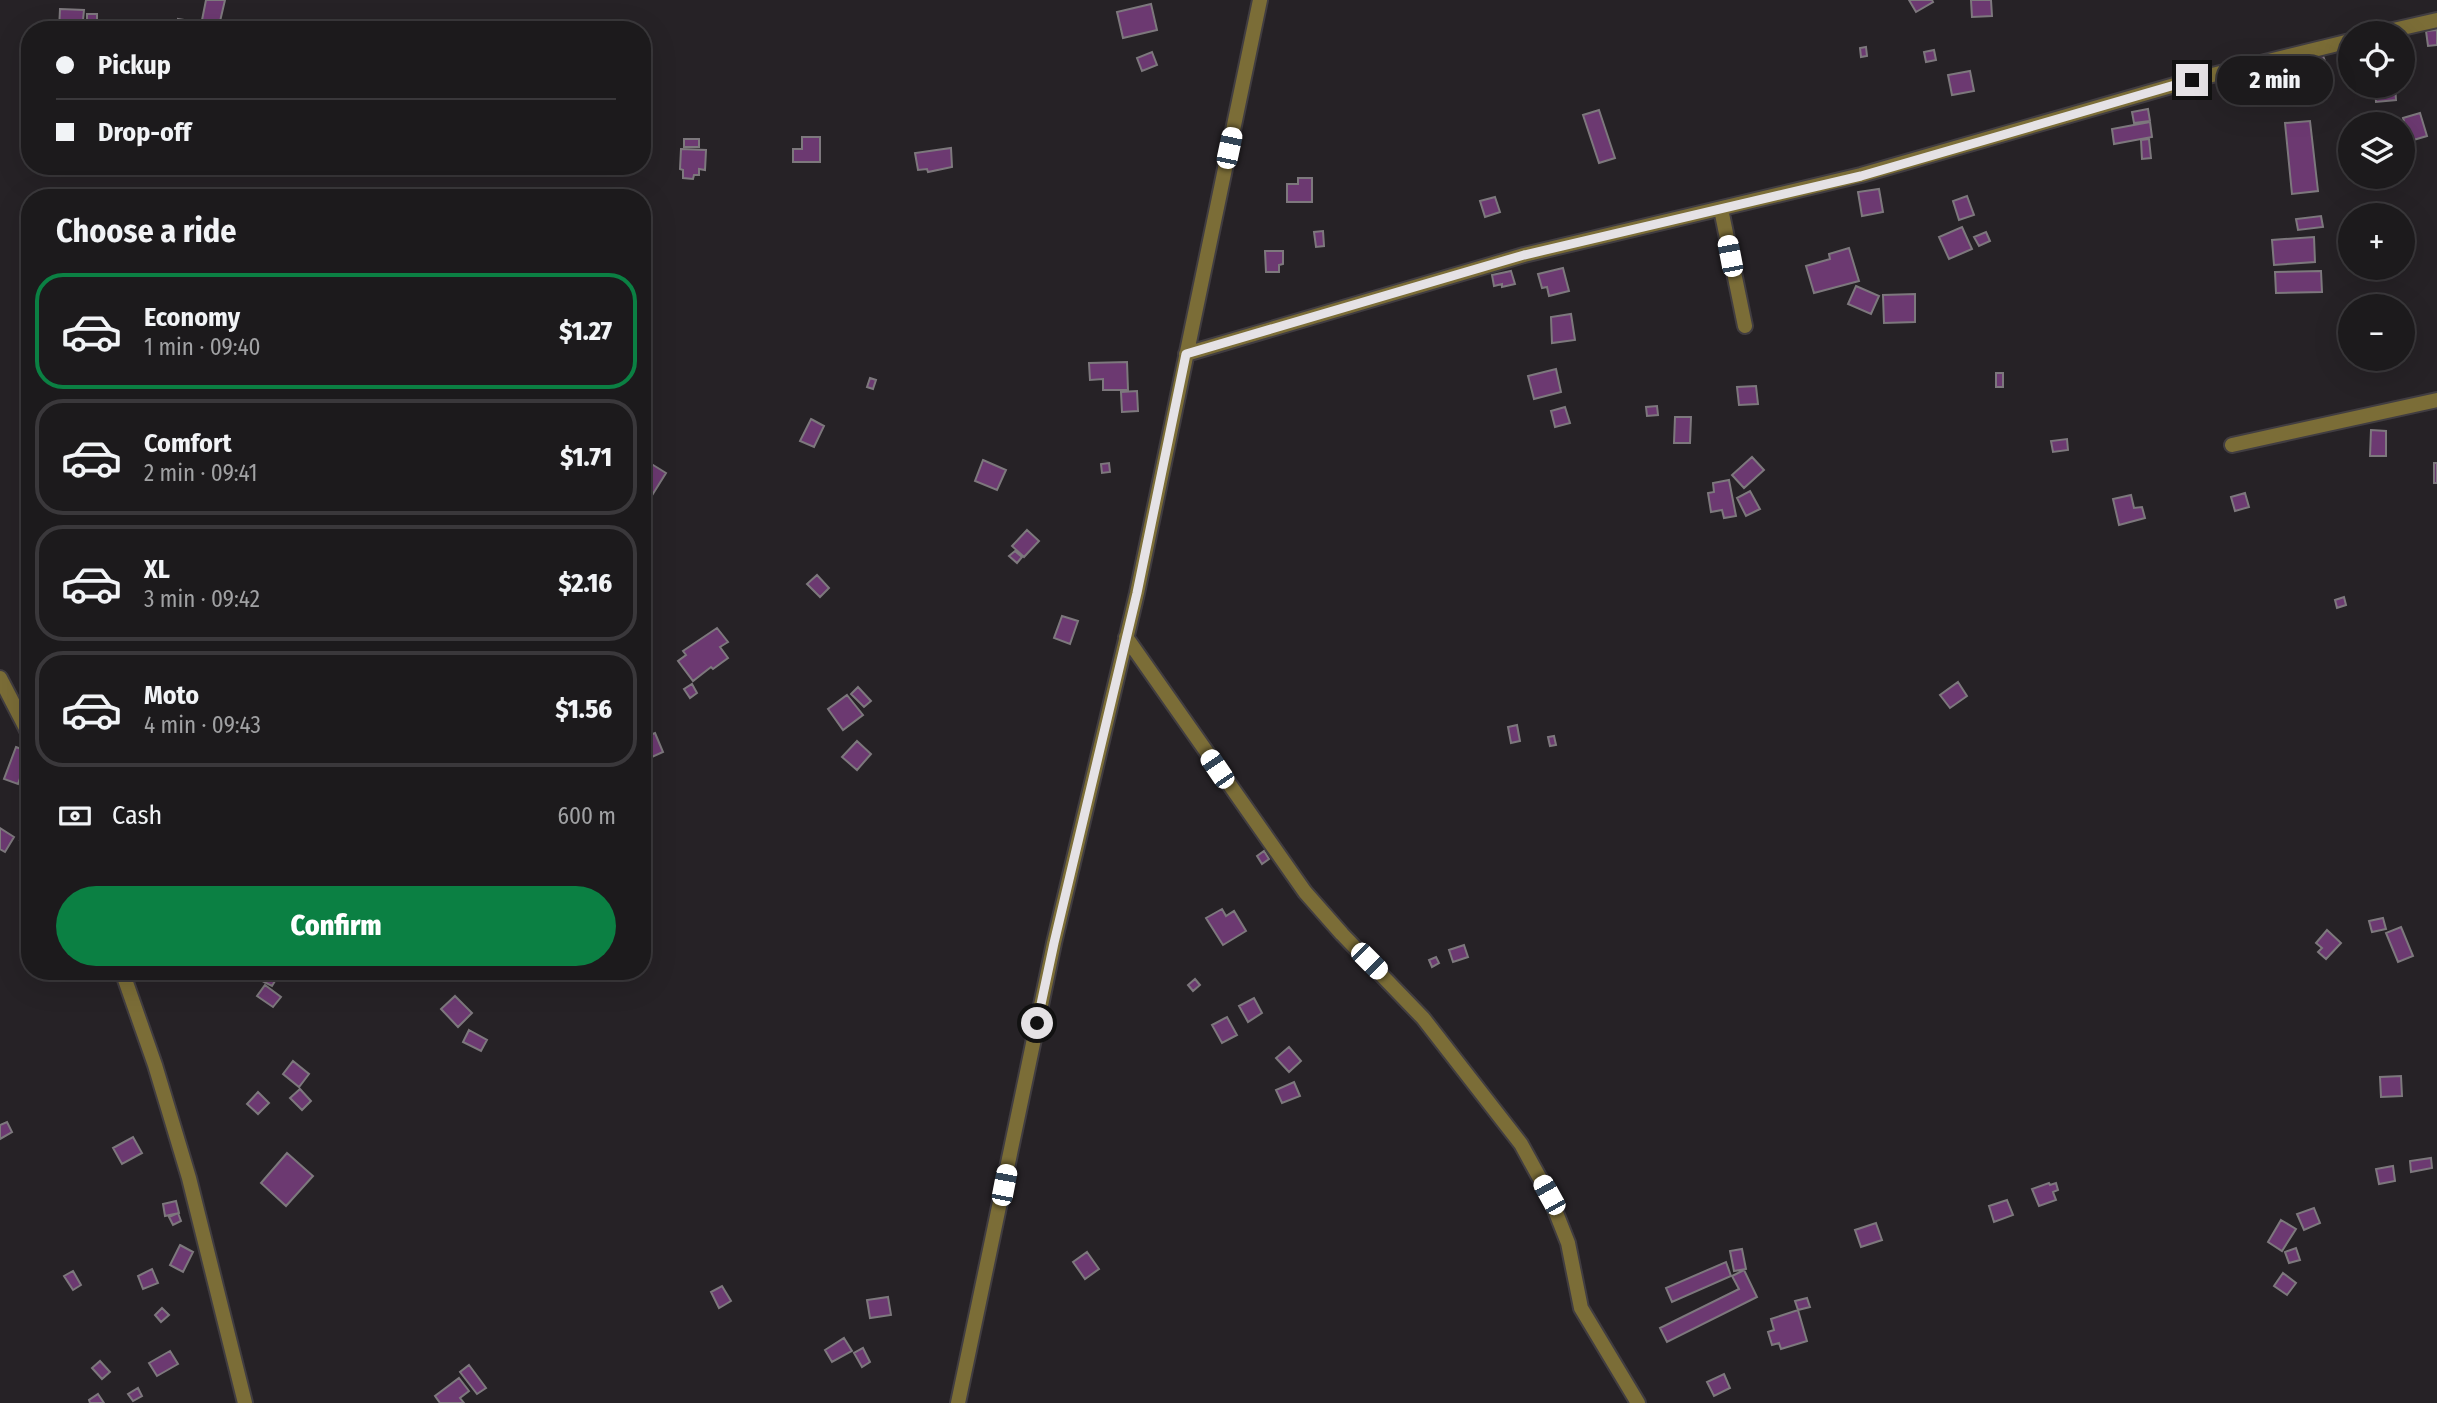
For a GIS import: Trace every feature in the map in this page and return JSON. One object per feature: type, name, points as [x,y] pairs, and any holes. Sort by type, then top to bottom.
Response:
[{"type":"street","points":[[958,1403],[1054,943],[1126,637],[1259,0]]},
{"type":"street","points":[[2415,25],[2437,20]]},
{"type":"street","points":[[1186,354],[1524,255],[1861,176],[2192,80],[2338,44]]},
{"type":"street","points":[[1721,209],[1745,326]]},
{"type":"street","points":[[2232,446],[2437,400]]},
{"type":"street","points":[[1126,637],[1305,892],[1423,1018],[1521,1144],[1549,1195],[1568,1243],[1581,1308],[1638,1403]]},
{"type":"street","points":[[0,678],[21,719]]},
{"type":"street","points":[[125,980],[155,1065],[189,1178],[245,1403]]},
{"type":"building","points":[[206,0],[225,0],[220,21],[202,21]]},
{"type":"building","points":[[1909,0],[1932,0],[1933,2],[1916,12]]},
{"type":"building","points":[[1971,0],[1991,0],[1992,16],[1972,17]]},
{"type":"building","points":[[1151,4],[1157,30],[1123,38],[1117,12]]},
{"type":"building","points":[[60,9],[84,10],[83,21],[59,21]]},
{"type":"building","points":[[87,14],[97,14],[97,21],[87,21]]},
{"type":"building","points":[[2437,30],[2437,45],[2428,46],[2426,31]]},
{"type":"building","points":[[1866,47],[1867,56],[1861,57],[1860,48]]},
{"type":"building","points":[[1934,50],[1936,60],[1926,62],[1924,52]]},
{"type":"building","points":[[1152,52],[1157,65],[1142,71],[1137,58]]},
{"type":"building","points":[[2322,53],[2325,61],[2314,64],[2311,57]]},
{"type":"building","points":[[2267,70],[2271,80],[2261,84],[2257,74]]},
{"type":"building","points":[[1970,71],[1974,91],[1952,95],[1948,75]]},
{"type":"building","points":[[2376,98],[2396,98],[2396,100],[2376,102]]},
{"type":"building","points":[[2148,109],[2150,121],[2134,123],[2132,112]]},
{"type":"building","points":[[1599,110],[1615,158],[1599,163],[1583,115]]},
{"type":"building","points":[[2420,113],[2427,136],[2415,140],[2415,114]]},
{"type":"building","points":[[2310,121],[2318,191],[2292,194],[2285,123]]},
{"type":"building","points":[[2150,122],[2152,137],[2114,144],[2112,129]]},
{"type":"building","points":[[802,137],[820,137],[820,162],[793,162],[793,149],[802,149]]},
{"type":"building","points":[[684,139],[699,139],[699,147],[684,147]]},
{"type":"building","points":[[2149,139],[2151,158],[2142,159],[2141,140]]},
{"type":"building","points":[[951,148],[952,167],[928,172],[927,169],[918,170],[915,153]]},
{"type":"building","points":[[681,149],[706,150],[705,170],[699,169],[699,175],[694,175],[693,179],[683,178],[683,170],[680,169]]},
{"type":"building","points":[[1298,178],[1312,178],[1312,202],[1287,202],[1287,184],[1298,184]]},
{"type":"building","points":[[1879,189],[1883,212],[1862,216],[1858,192]]},
{"type":"building","points":[[1967,196],[1974,215],[1959,220],[1953,201]]},
{"type":"building","points":[[1495,197],[1500,212],[1485,217],[1480,201]]},
{"type":"building","points":[[2321,216],[2323,227],[2298,230],[2296,219]]},
{"type":"building","points":[[1962,227],[1972,249],[1949,259],[1939,237]]},
{"type":"building","points":[[1323,231],[1324,246],[1316,247],[1314,232]]},
{"type":"building","points":[[1986,232],[1990,241],[1979,246],[1974,237]]},
{"type":"building","points":[[2314,237],[2315,262],[2274,265],[2272,240]]},
{"type":"building","points":[[1849,248],[1859,281],[1814,293],[1806,266],[1830,259],[1829,254]]},
{"type":"building","points":[[1265,251],[1283,251],[1283,264],[1279,265],[1279,272],[1266,272]]},
{"type":"building","points":[[1563,268],[1569,291],[1549,296],[1547,287],[1542,288],[1538,274]]},
{"type":"building","points":[[1511,271],[1515,284],[1494,286],[1492,275]]},
{"type":"building","points":[[2321,271],[2322,292],[2276,293],[2275,272]]},
{"type":"building","points":[[1856,286],[1879,296],[1871,314],[1848,304]]},
{"type":"building","points":[[1915,294],[1915,322],[1884,323],[1883,295]]},
{"type":"building","points":[[1571,314],[1575,340],[1552,343],[1551,317]]},
{"type":"building","points":[[1127,362],[1128,390],[1103,390],[1103,379],[1090,380],[1089,363]]},
{"type":"building","points":[[1556,369],[1561,392],[1534,399],[1528,376]]},
{"type":"building","points":[[1996,373],[2003,373],[2003,387],[1996,387]]},
{"type":"building","points":[[870,378],[876,380],[873,389],[867,387]]},
{"type":"building","points":[[1756,386],[1758,404],[1739,405],[1737,387]]},
{"type":"building","points":[[1137,391],[1138,411],[1122,412],[1121,392]]},
{"type":"building","points":[[1657,406],[1658,415],[1647,416],[1646,407]]},
{"type":"building","points":[[1565,407],[1570,423],[1555,427],[1551,411]]},
{"type":"building","points":[[1675,417],[1691,417],[1690,443],[1674,443]]},
{"type":"building","points":[[811,419],[824,426],[814,447],[800,441]]},
{"type":"building","points":[[2371,430],[2386,431],[2386,456],[2370,456]]},
{"type":"building","points":[[2067,439],[2068,450],[2053,452],[2051,441]]},
{"type":"building","points":[[1752,457],[1764,470],[1744,488],[1732,475]]},
{"type":"building","points":[[983,460],[1006,470],[997,490],[975,481]]},
{"type":"building","points":[[1109,463],[1110,472],[1102,473],[1101,464]]},
{"type":"building","points":[[2434,463],[2437,463],[2437,483],[2434,483]]},
{"type":"building","points":[[651,464],[666,473],[651,497]]},
{"type":"building","points":[[1729,480],[1736,516],[1724,518],[1722,510],[1711,512],[1708,493],[1714,492],[1713,483]]},
{"type":"building","points":[[1750,491],[1760,509],[1746,516],[1737,498]]},
{"type":"building","points":[[2245,493],[2249,507],[2235,511],[2231,497]]},
{"type":"building","points":[[2131,495],[2134,508],[2142,507],[2145,518],[2119,525],[2113,499]]},
{"type":"building","points":[[1027,530],[1039,541],[1024,557],[1012,546]]},
{"type":"building","points":[[1015,551],[1022,557],[1017,563],[1009,556]]},
{"type":"building","points":[[817,575],[829,588],[820,597],[807,584]]},
{"type":"building","points":[[2344,597],[2346,605],[2337,608],[2335,600]]},
{"type":"building","points":[[1062,616],[1078,621],[1070,644],[1054,638]]},
{"type":"building","points":[[717,628],[728,642],[720,647],[728,658],[693,681],[678,661],[686,655],[683,651]]},
{"type":"building","points":[[1958,682],[1967,696],[1950,708],[1940,695]]},
{"type":"building","points":[[692,684],[697,693],[690,698],[684,689]]},
{"type":"building","points":[[858,687],[871,701],[864,707],[851,694]]},
{"type":"building","points":[[847,695],[863,715],[843,730],[828,709]]},
{"type":"building","points":[[1517,725],[1520,741],[1511,743],[1508,727]]},
{"type":"building","points":[[655,733],[663,752],[651,757],[651,735]]},
{"type":"building","points":[[1554,736],[1556,745],[1550,746],[1548,737]]},
{"type":"building","points":[[857,741],[871,754],[857,770],[842,757]]},
{"type":"building","points":[[16,747],[21,749],[21,775],[18,784],[4,779]]},
{"type":"building","points":[[0,828],[14,837],[5,852],[0,849]]},
{"type":"building","points":[[1264,851],[1269,859],[1262,864],[1257,856]]},
{"type":"building","points":[[1222,909],[1226,916],[1234,911],[1246,931],[1223,945],[1206,918]]},
{"type":"building","points":[[2383,918],[2386,929],[2372,932],[2369,921]]},
{"type":"building","points":[[2401,927],[2413,956],[2398,962],[2386,933]]},
{"type":"building","points":[[2327,930],[2341,943],[2326,959],[2318,952],[2322,948],[2316,943]]},
{"type":"building","points":[[1464,945],[1468,957],[1453,962],[1449,950]]},
{"type":"building","points":[[1436,957],[1439,963],[1432,967],[1429,960]]},
{"type":"building","points":[[1195,979],[1200,985],[1193,991],[1188,985]]},
{"type":"building","points":[[260,980],[276,980],[272,986]]},
{"type":"building","points":[[265,985],[281,997],[273,1007],[257,996]]},
{"type":"building","points":[[455,996],[472,1013],[458,1027],[441,1009]]},
{"type":"building","points":[[1254,998],[1262,1013],[1248,1022],[1239,1006]]},
{"type":"building","points":[[1227,1017],[1237,1035],[1222,1043],[1212,1025]]},
{"type":"building","points":[[469,1030],[487,1040],[481,1051],[463,1042]]},
{"type":"building","points":[[1289,1047],[1301,1061],[1289,1072],[1276,1058]]},
{"type":"building","points":[[293,1061],[309,1074],[299,1087],[283,1074]]},
{"type":"building","points":[[2401,1076],[2402,1096],[2381,1097],[2380,1077]]},
{"type":"building","points":[[1294,1082],[1300,1096],[1282,1103],[1276,1090]]},
{"type":"building","points":[[300,1089],[311,1101],[302,1110],[290,1098]]},
{"type":"building","points":[[258,1092],[269,1103],[258,1114],[247,1104]]},
{"type":"building","points":[[7,1122],[12,1132],[0,1139],[0,1125]]},
{"type":"building","points":[[133,1137],[142,1153],[122,1164],[113,1148]]},
{"type":"building","points":[[287,1153],[313,1176],[286,1206],[261,1183]]},
{"type":"building","points":[[2431,1158],[2432,1168],[2411,1172],[2410,1161]]},
{"type":"building","points":[[2393,1166],[2395,1181],[2379,1184],[2376,1169]]},
{"type":"building","points":[[2056,1183],[2058,1190],[2053,1192],[2056,1200],[2039,1206],[2032,1189]]},
{"type":"building","points":[[2007,1200],[2013,1215],[1994,1222],[1989,1206]]},
{"type":"building","points":[[176,1201],[179,1213],[165,1216],[163,1204]]},
{"type":"building","points":[[2314,1208],[2320,1223],[2304,1230],[2297,1214]]},
{"type":"building","points":[[178,1213],[181,1221],[173,1225],[169,1217]]},
{"type":"building","points":[[2281,1220],[2296,1229],[2282,1251],[2268,1242]]},
{"type":"building","points":[[1876,1223],[1882,1240],[1861,1247],[1855,1230]]},
{"type":"building","points":[[180,1245],[193,1252],[183,1272],[170,1265]]},
{"type":"building","points":[[2296,1248],[2300,1260],[2289,1263],[2285,1252]]},
{"type":"building","points":[[1742,1249],[1746,1269],[1734,1271],[1730,1251]]},
{"type":"building","points":[[1087,1252],[1099,1269],[1085,1279],[1073,1262]]},
{"type":"building","points":[[1726,1262],[1731,1276],[1672,1302],[1666,1288]]},
{"type":"building","points":[[152,1269],[158,1283],[143,1289],[138,1276]]},
{"type":"building","points":[[1744,1270],[1757,1297],[1667,1342],[1660,1328],[1739,1289],[1732,1276]]},
{"type":"building","points":[[73,1271],[81,1285],[73,1290],[64,1276]]},
{"type":"building","points":[[2283,1273],[2296,1283],[2287,1295],[2274,1286]]},
{"type":"building","points":[[722,1286],[731,1301],[719,1308],[711,1292]]},
{"type":"building","points":[[888,1297],[891,1315],[870,1318],[867,1300]]},
{"type":"building","points":[[1807,1298],[1810,1307],[1798,1310],[1795,1301]]},
{"type":"building","points":[[162,1308],[169,1315],[161,1322],[155,1315]]},
{"type":"building","points":[[1798,1310],[1807,1341],[1781,1349],[1779,1343],[1772,1345],[1768,1332],[1774,1330],[1771,1319]]},
{"type":"building","points":[[844,1338],[852,1351],[832,1362],[825,1350]]},
{"type":"building","points":[[863,1348],[870,1362],[862,1367],[854,1353]]},
{"type":"building","points":[[170,1351],[178,1364],[157,1376],[149,1363]]},
{"type":"building","points":[[100,1361],[110,1372],[102,1379],[92,1368]]},
{"type":"building","points":[[469,1365],[486,1388],[477,1394],[460,1372]]},
{"type":"building","points":[[1724,1374],[1730,1388],[1714,1396],[1707,1382]]},
{"type":"building","points":[[459,1378],[469,1391],[460,1398],[464,1403],[440,1403],[435,1396]]},
{"type":"building","points":[[138,1388],[142,1396],[133,1401],[128,1394]]},
{"type":"building","points":[[98,1394],[104,1403],[90,1403],[89,1400]]},
{"type":"route","points":[[1037,1023],[1137,593],[1186,354],[1524,255],[1861,176],[2192,80]]}]
